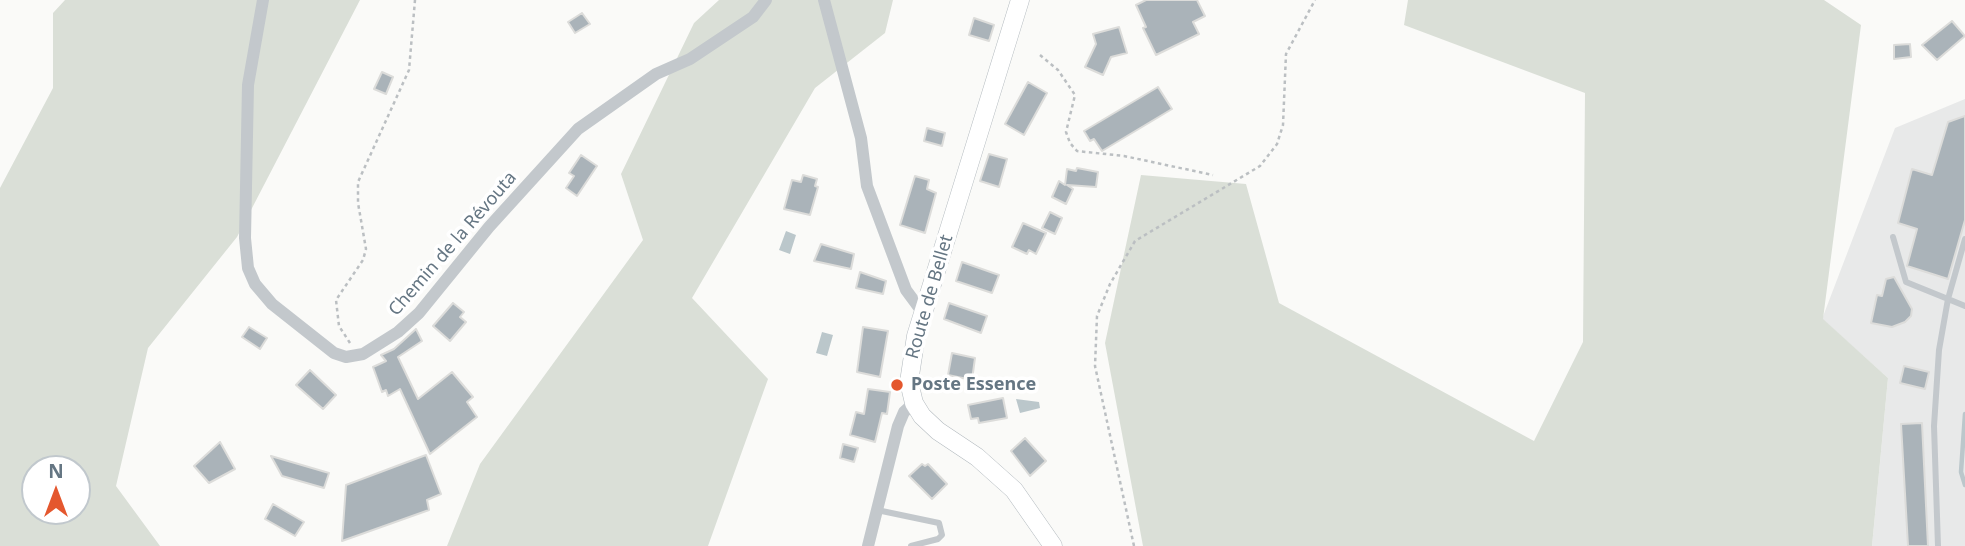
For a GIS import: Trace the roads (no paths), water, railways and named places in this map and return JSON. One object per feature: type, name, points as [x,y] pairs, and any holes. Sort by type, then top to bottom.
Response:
[{"type":"main road","name":"Route de Bellet","points":[[914,403],[909,382],[911,359],[923,313],[1020,0]]},
{"type":"main road","points":[[914,403],[938,431],[977,457],[1014,490],[1032,512],[1053,546]]},
{"type":"street","name":"Chemin de la Révouta","points":[[263,0],[248,85],[245,238],[248,268],[255,284],[272,304],[334,353],[346,357],[363,354],[398,332],[419,313],[489,227],[578,129],[645,81],[690,59],[753,17],[766,0]]},
{"type":"street","points":[[824,0],[862,138],[867,186],[900,278],[923,313]]},
{"type":"street","points":[[868,546],[898,426],[904,412],[914,403]]},
{"type":"lane","points":[[1893,237],[1906,282],[1965,306]]},
{"type":"lane","points":[[1938,546],[1934,426],[1939,350],[1948,299],[1965,239]]},
{"type":"lane","points":[[877,510],[939,523],[942,546]]},
{"type":"lane","points":[[911,546],[940,537]]},
{"type":"waterway","points":[[1965,414],[1961,472],[1965,485]]},
{"type":"place","name":"Poste Essence","points":[[897,385]]}]
